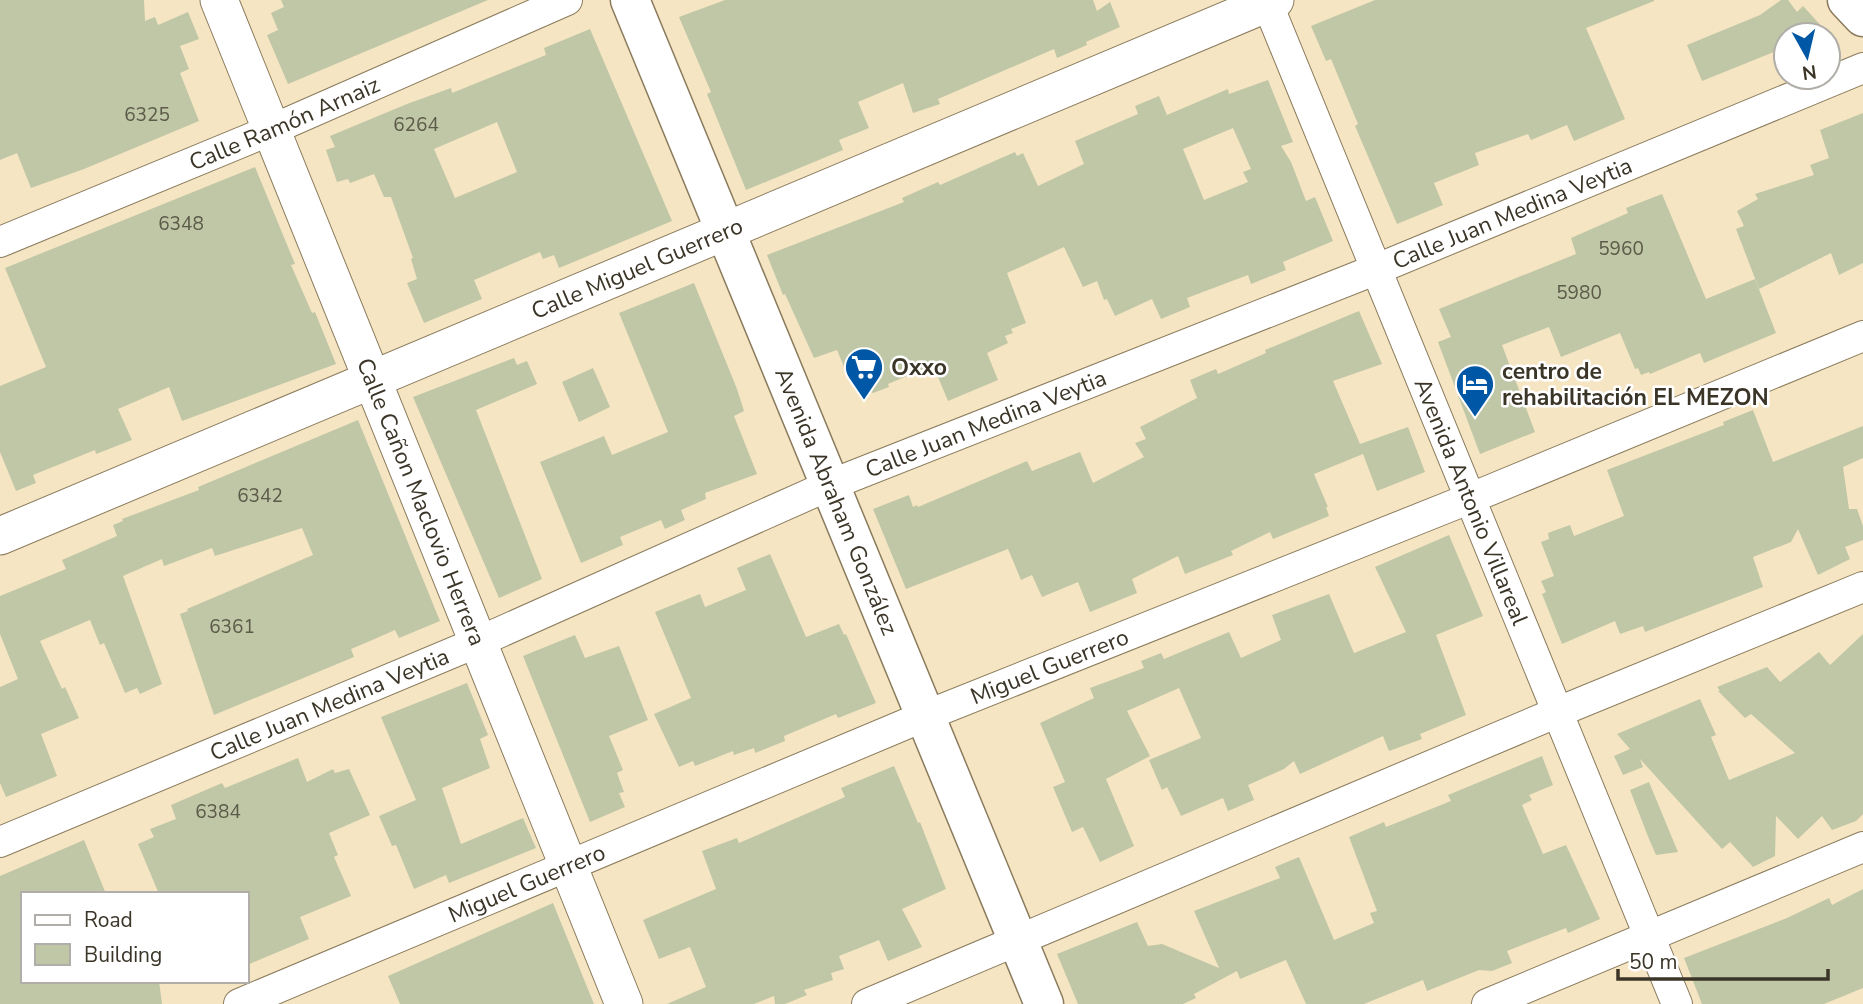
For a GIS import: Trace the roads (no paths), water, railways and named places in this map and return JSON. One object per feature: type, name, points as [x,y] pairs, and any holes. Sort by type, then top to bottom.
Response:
[{"type":"main road","name":"Avenida Abraham González","points":[[630,0],[1044,1004]]},
{"type":"main road","points":[[1847,0],[1863,17]]},
{"type":"street","name":"Calle Cañon Maclovio Herrera","points":[[219,0],[624,1004]]},
{"type":"street","name":"Calle Ramón Arnaiz","points":[[0,242],[271,130],[567,0]]},
{"type":"street","name":"Calle Miguel Guerrero","points":[[0,536],[1270,1]]},
{"type":"street","name":"Avenida Antonio Villareal","points":[[1270,1],[1677,1004]]},
{"type":"street","name":"Calle Juan Medina Veytia","points":[[0,842],[478,642],[830,485],[1377,269],[1863,68]]},
{"type":"street","name":"Miguel Guerrero","points":[[239,1004],[925,716],[1471,498],[1863,336]]},
{"type":"street","points":[[867,1004],[1558,712],[1863,587]]},
{"type":"street","points":[[1487,1004],[1863,848]]},
{"type":"place","name":"Oxxo","points":[[864,401]]},
{"type":"place","name":"centro de rehabilitación EL MEZON","points":[[1475,418]]}]
